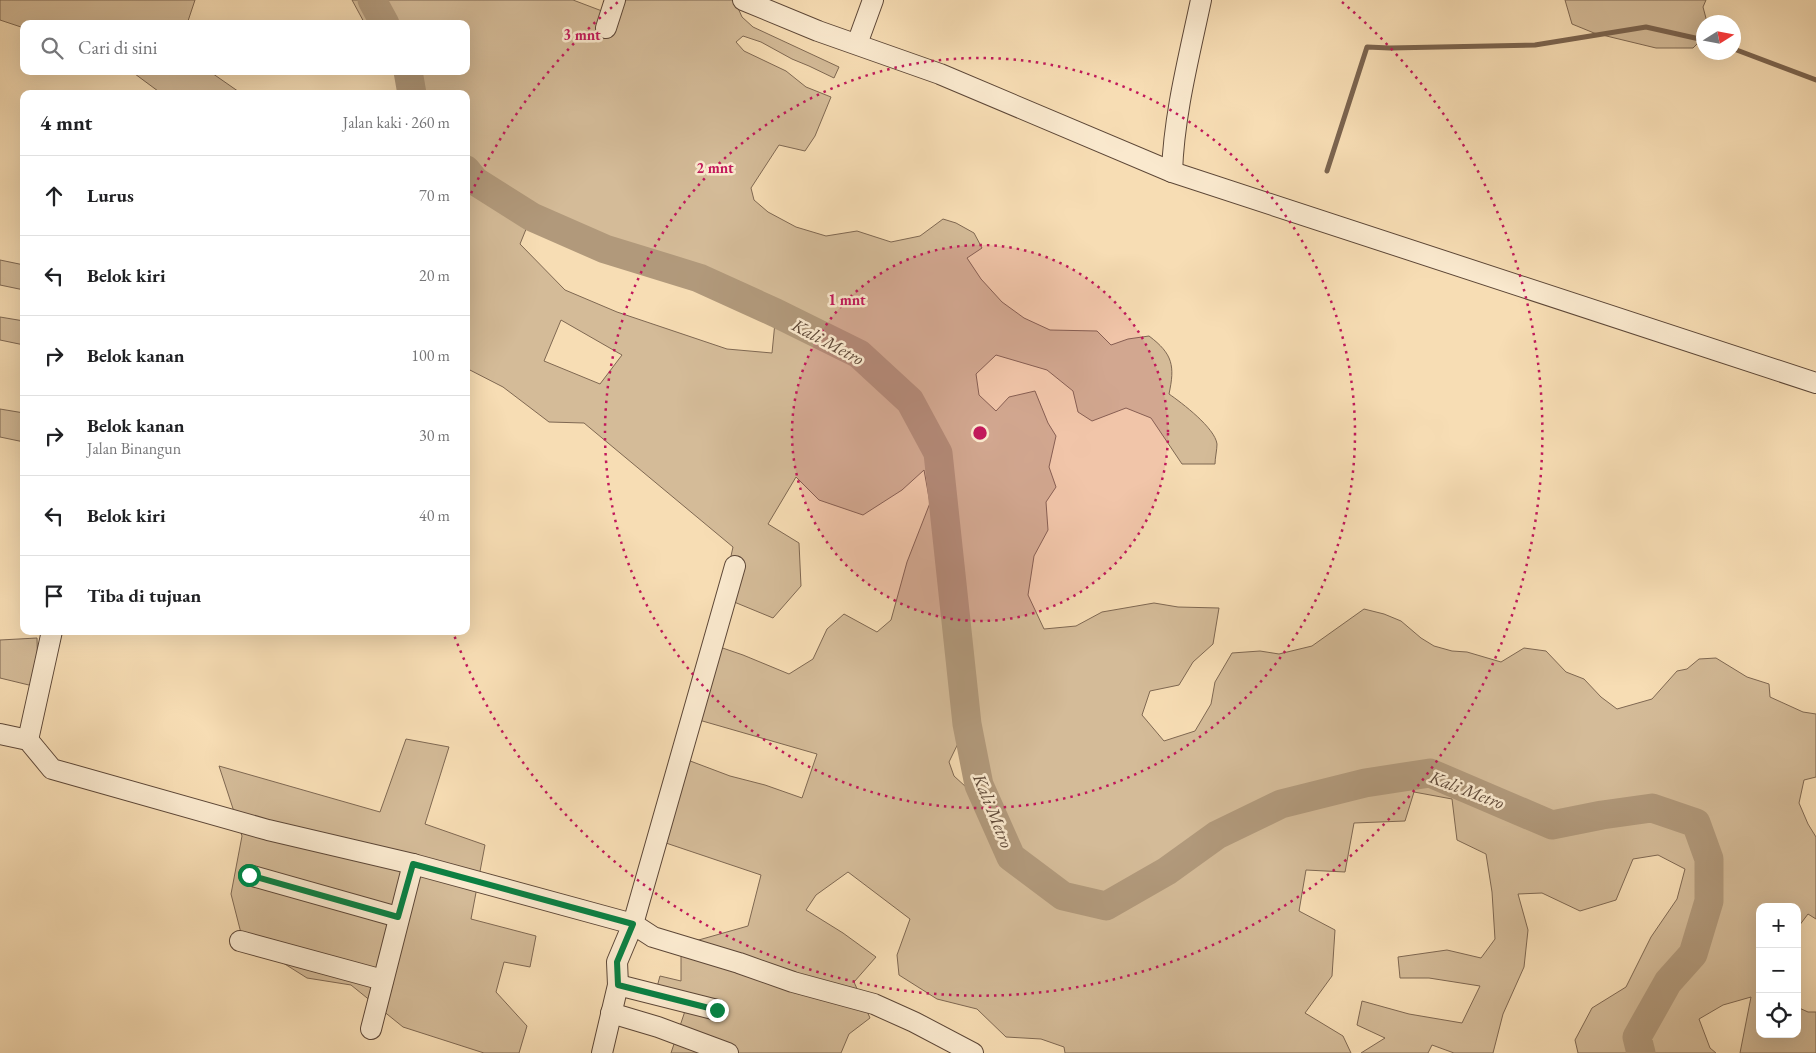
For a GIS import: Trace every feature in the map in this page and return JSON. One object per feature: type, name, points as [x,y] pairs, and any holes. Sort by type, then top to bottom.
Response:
[{"type":"street","points":[[606,28],[615,0]]},
{"type":"street","points":[[743,0],[778,7],[818,31],[940,74],[1172,172],[1816,383]]},
{"type":"street","points":[[857,44],[873,0]]},
{"type":"street","points":[[1172,172],[1173,147],[1179,105],[1200,6]]},
{"type":"street","points":[[602,1053],[618,985],[617,962],[633,924],[735,566]]},
{"type":"street","points":[[28,740],[51,635]]},
{"type":"street","points":[[0,734],[28,740],[52,769],[64,773],[268,830],[413,864],[633,924],[654,938],[739,963],[793,982],[874,1004],[914,1022],[973,1053]]},
{"type":"street","points":[[371,1029],[413,864]]},
{"type":"street","points":[[249,875],[398,917]]},
{"type":"street","points":[[240,941],[383,980]]},
{"type":"street","points":[[618,985],[717,1010]]},
{"type":"street","points":[[611,1013],[658,1027],[728,1053]]},
{"type":"shaded area","points":[[0,0],[195,0],[188,20],[20,20],[20,27],[0,20]]},
{"type":"shaded area","points":[[352,0],[573,0],[602,11],[607,0],[742,0],[738,8],[742,17],[753,27],[839,67],[834,78],[792,59],[761,42],[743,36],[736,42],[744,51],[786,71],[806,87],[831,97],[815,136],[805,151],[779,145],[751,188],[754,200],[768,212],[796,227],[826,236],[857,231],[891,242],[920,236],[943,219],[956,223],[974,233],[982,248],[967,258],[981,279],[1002,302],[1024,318],[1050,330],[1097,331],[1111,345],[1128,339],[1149,336],[1157,343],[1167,355],[1172,368],[1169,394],[1197,416],[1215,438],[1217,444],[1215,464],[1182,464],[1151,418],[1126,408],[1092,421],[1078,412],[1073,391],[1047,370],[996,355],[976,374],[979,395],[996,411],[1009,397],[1035,391],[1048,423],[1056,436],[1049,467],[1056,487],[1046,502],[1048,530],[1034,556],[1028,595],[1044,629],[1076,626],[1102,612],[1154,603],[1178,607],[1219,608],[1213,644],[1193,662],[1179,685],[1150,691],[1142,715],[1164,741],[1195,731],[1211,704],[1215,682],[1232,653],[1260,651],[1279,654],[1312,646],[1364,609],[1401,621],[1434,646],[1452,651],[1467,652],[1501,662],[1524,648],[1546,651],[1566,672],[1584,679],[1601,697],[1617,709],[1652,699],[1677,671],[1687,669],[1699,659],[1716,658],[1747,677],[1769,684],[1770,697],[1803,712],[1816,714],[1816,777],[1804,780],[1799,803],[1816,837],[1816,919],[1808,914],[1801,923],[1801,903],[1756,903],[1756,1038],[1801,1038],[1801,1009],[1808,1012],[1816,1012],[1816,1053],[1740,1053],[1751,997],[1723,1005],[1699,1019],[1710,1048],[1716,1053],[1578,1053],[1575,1040],[1592,1008],[1626,987],[1651,937],[1677,899],[1685,869],[1658,855],[1633,859],[1616,900],[1580,911],[1542,893],[1518,894],[1528,930],[1524,967],[1503,1014],[1493,1053],[1454,1053],[1432,1045],[1428,1053],[1361,1053],[1385,1038],[1357,1025],[1362,1001],[1409,1014],[1462,1023],[1480,986],[1429,978],[1400,978],[1398,957],[1447,950],[1481,958],[1495,939],[1492,892],[1486,854],[1457,840],[1452,799],[1414,792],[1405,821],[1354,823],[1345,872],[1306,870],[1299,911],[1335,930],[1332,976],[1305,1013],[1343,1036],[1351,1053],[1065,1053],[1064,1047],[1041,1039],[1006,1037],[977,1009],[937,999],[899,975],[897,955],[910,919],[848,872],[816,895],[806,910],[843,933],[876,957],[854,982],[870,1018],[849,1034],[841,1053],[671,1053],[686,1008],[654,998],[660,976],[681,981],[681,945],[748,926],[761,875],[654,839],[677,756],[730,776],[765,785],[802,798],[817,754],[692,718],[708,643],[789,674],[813,659],[827,629],[844,614],[877,632],[891,620],[907,562],[930,503],[924,470],[902,490],[863,515],[819,500],[796,477],[768,524],[799,543],[801,586],[773,618],[722,597],[733,547],[584,423],[549,422],[503,387],[470,370],[470,90],[404,90],[395,75],[470,75],[470,20],[363,20]],"holes":[[[531,217],[605,249],[699,278],[776,312],[772,353],[727,349],[617,312],[565,290],[520,244]],[[561,320],[622,355],[600,384],[544,361]],[[967,725],[979,785],[990,809],[954,776],[949,762]]]},
{"type":"shaded area","points":[[1565,0],[1706,0],[1703,7],[1705,15],[1696,15],[1696,45],[1693,48],[1656,48],[1594,33],[1572,24]]},
{"type":"shaded area","points":[[136,75],[215,75],[236,90],[157,90]]},
{"type":"shaded area","points":[[0,260],[20,264],[20,289],[0,285]]},
{"type":"shaded area","points":[[0,317],[20,320],[20,344],[0,340]]},
{"type":"shaded area","points":[[0,409],[20,412],[20,441],[0,437]]},
{"type":"shaded area","points":[[37,638],[38,676],[33,686],[0,678],[0,640]]},
{"type":"shaded area","points":[[406,739],[449,747],[425,824],[485,845],[471,919],[536,936],[530,967],[504,962],[496,992],[527,1026],[519,1053],[484,1053],[403,1027],[351,985],[307,978],[242,937],[231,894],[242,836],[219,766],[380,812]]},
{"type":"waterway","name":"Kali Metro","points":[[372,0],[383,20]]},
{"type":"waterway","points":[[1327,171],[1367,47],[1535,45],[1646,27],[1696,38]]},
{"type":"waterway","points":[[1741,52],[1816,80]]},
{"type":"waterway","name":"Kali Metro","points":[[409,75],[411,90]]},
{"type":"waterway","name":"Kali Metro","points":[[470,175],[475,181],[532,217],[605,249],[699,278],[859,354],[910,401],[938,453],[967,724],[979,785],[1011,857],[1063,896],[1106,906],[1167,871],[1217,835],[1281,804],[1365,783],[1430,773],[1552,825],[1652,808],[1696,823],[1709,859],[1709,901],[1693,954],[1668,982],[1637,1037],[1641,1053]]},
{"type":"route","points":[[249,875],[398,917],[413,864],[633,924],[617,962],[618,985],[717,1010]]}]
